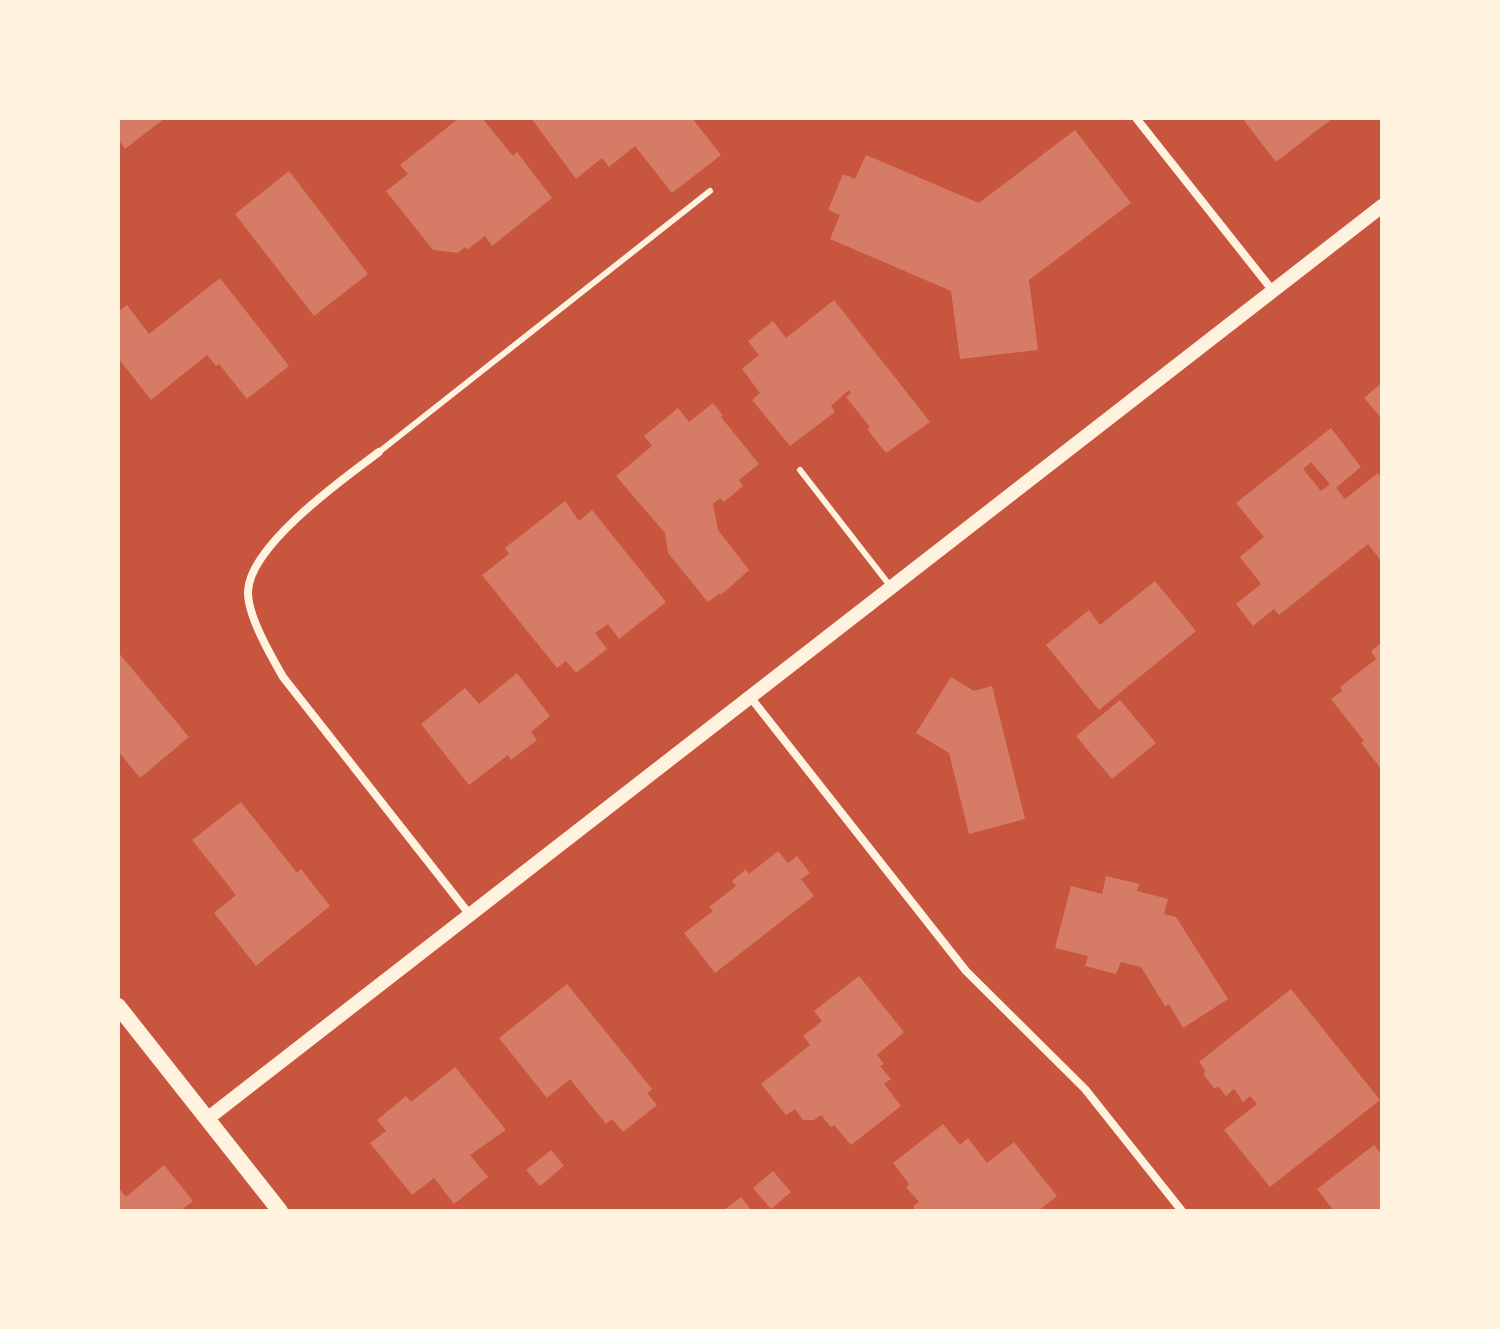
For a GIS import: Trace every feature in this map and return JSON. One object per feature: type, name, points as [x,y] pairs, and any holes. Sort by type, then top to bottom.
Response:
[{"type":"main road","points":[[118,1006],[280,1211]]},
{"type":"street","points":[[1136,118],[1273,291]]},
{"type":"street","points":[[207,1119],[1382,206]]},
{"type":"street","points":[[379,452],[316,500],[270,546],[248,590],[259,635],[283,677],[470,916]]},
{"type":"street","points":[[751,698],[966,971],[1085,1089],[1182,1211]]},
{"type":"lane","points":[[379,452],[710,191]]},
{"type":"lane","points":[[800,470],[892,588]]},
{"type":"building","points":[[118,118],[165,118],[125,149],[118,139]]},
{"type":"building","points":[[459,118],[482,118],[513,156],[517,152],[552,198],[492,246],[485,236],[458,253],[433,250],[386,191],[408,174],[400,165]]},
{"type":"building","points":[[531,118],[692,118],[721,155],[672,193],[635,146],[609,167],[602,158],[576,179]]},
{"type":"building","points":[[1242,118],[1333,118],[1276,162]]},
{"type":"building","points":[[1075,130],[1131,203],[1029,280],[1038,350],[960,359],[951,291],[830,239],[840,215],[828,210],[843,174],[855,179],[866,155],[979,203]]},
{"type":"building","points":[[289,171],[368,274],[314,316],[235,214]]},
{"type":"building","points":[[220,278],[289,366],[247,399],[219,364],[216,366],[207,355],[151,400],[118,358],[118,312],[127,305],[149,334]]},
{"type":"building","points":[[834,300],[930,422],[886,453],[846,397],[851,393],[849,390],[831,406],[835,412],[790,446],[752,400],[760,393],[742,369],[759,355],[748,341],[773,321],[786,338]]},
{"type":"building","points":[[1379,385],[1382,388],[1382,419],[1364,398]]},
{"type":"building","points":[[713,403],[759,464],[739,480],[743,486],[724,502],[720,498],[713,504],[718,530],[749,570],[721,595],[708,602],[668,553],[665,533],[616,476],[652,446],[644,436],[678,408],[689,422]]},
{"type":"building","points":[[1331,428],[1361,467],[1336,488],[1345,499],[1378,473],[1382,479],[1382,562],[1368,544],[1279,615],[1274,609],[1253,626],[1236,604],[1261,584],[1240,557],[1264,537],[1236,503]],"holes":[[[1311,462],[1330,484],[1321,491],[1303,469]]]},
{"type":"building","points":[[565,501],[579,521],[592,510],[666,602],[619,639],[608,624],[595,633],[607,649],[576,673],[566,661],[557,668],[482,575],[509,554],[505,548]]},
{"type":"building","points":[[1155,581],[1196,631],[1099,710],[1046,645],[1089,610],[1100,625]]},
{"type":"building","points":[[1382,642],[1382,770],[1331,699],[1342,691],[1340,687],[1376,659],[1371,651]]},
{"type":"building","points":[[118,652],[189,737],[140,778],[118,751]]},
{"type":"building","points":[[517,673],[550,716],[531,732],[537,740],[511,760],[508,755],[469,785],[421,724],[465,688],[479,704]]},
{"type":"building","points":[[951,677],[974,691],[992,686],[1025,819],[969,834],[949,753],[916,733]]},
{"type":"building","points":[[1120,700],[1156,743],[1112,779],[1076,736]]},
{"type":"building","points":[[241,802],[297,873],[301,869],[330,906],[256,966],[214,913],[236,895],[192,840]]},
{"type":"building","points":[[778,851],[788,863],[797,856],[810,873],[801,879],[814,896],[715,973],[684,933],[713,911],[709,907],[736,886],[732,881],[746,869],[749,874]]},
{"type":"building","points":[[1106,876],[1139,884],[1137,891],[1168,899],[1164,914],[1176,917],[1228,999],[1183,1028],[1141,967],[1121,962],[1116,974],[1085,966],[1088,956],[1055,948],[1071,886],[1102,894]]},
{"type":"building","points":[[859,976],[904,1032],[877,1055],[884,1064],[880,1066],[891,1079],[884,1084],[901,1106],[851,1145],[821,1115],[814,1120],[803,1120],[795,1109],[786,1115],[761,1084],[810,1045],[803,1036],[822,1021],[814,1011]]},
{"type":"building","points":[[567,984],[652,1089],[647,1093],[657,1105],[623,1132],[612,1119],[606,1124],[570,1079],[547,1098],[499,1038]]},
{"type":"building","points":[[1291,989],[1380,1100],[1270,1187],[1224,1130],[1257,1104],[1250,1096],[1243,1102],[1234,1089],[1226,1096],[1219,1087],[1214,1088],[1199,1062]]},
{"type":"building","points":[[455,1067],[506,1130],[470,1155],[488,1177],[454,1204],[434,1178],[412,1195],[370,1143],[386,1131],[377,1120],[406,1096],[411,1102]]},
{"type":"building","points":[[943,1124],[960,1145],[968,1138],[987,1163],[1014,1142],[1057,1196],[1038,1211],[914,1211],[914,1206],[919,1202],[906,1187],[909,1184],[893,1163]]},
{"type":"building","points":[[1374,1145],[1382,1155],[1382,1211],[1334,1211],[1317,1189]]},
{"type":"building","points":[[551,1150],[564,1166],[540,1186],[526,1170]]},
{"type":"building","points":[[164,1165],[193,1201],[180,1211],[118,1211],[118,1187],[126,1197]]},
{"type":"building","points":[[773,1171],[791,1192],[771,1209],[753,1188]]},
{"type":"building","points":[[741,1197],[752,1211],[723,1211]]}]
